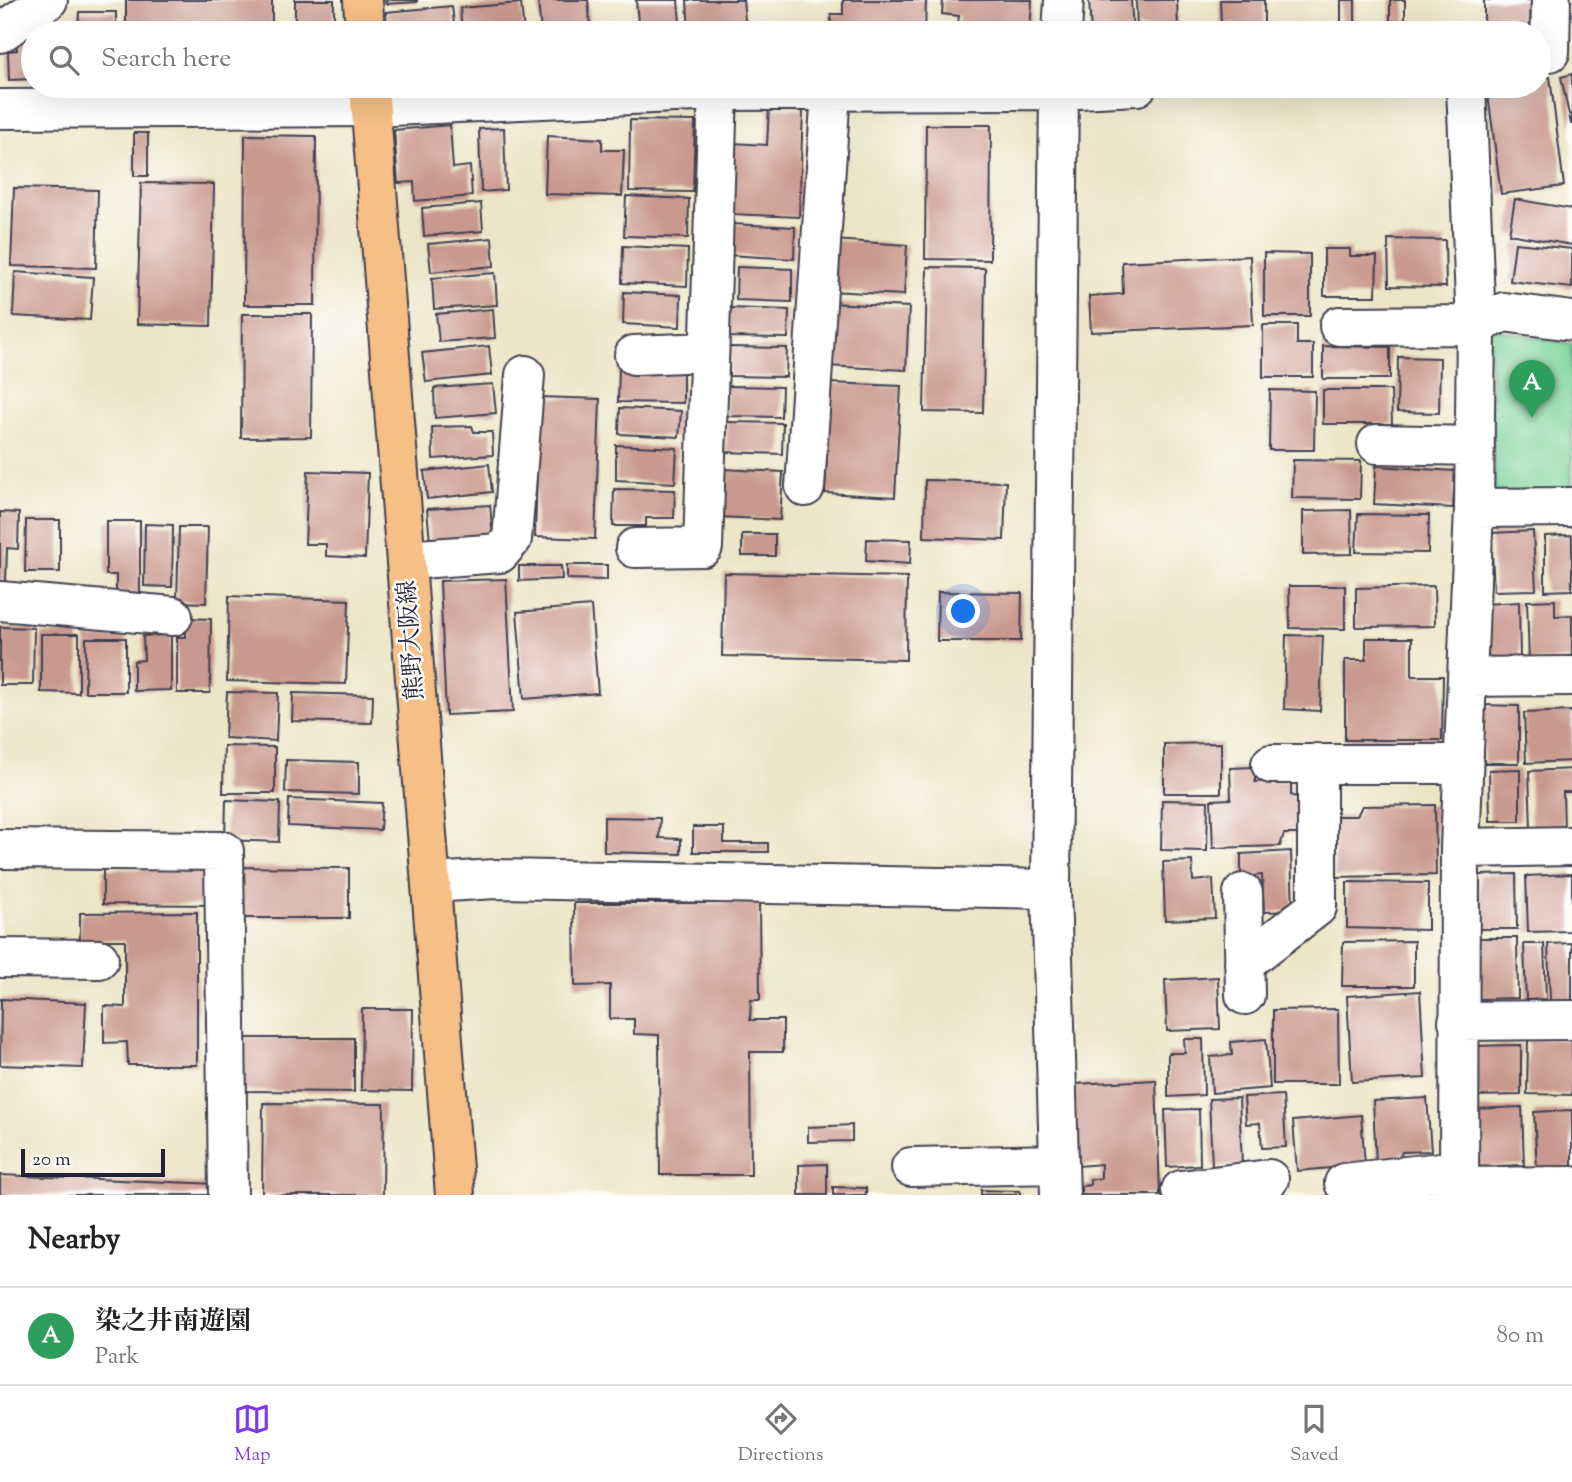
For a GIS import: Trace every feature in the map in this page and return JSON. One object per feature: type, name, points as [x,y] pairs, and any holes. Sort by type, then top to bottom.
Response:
[{"type":"main road","points":[[363,0],[364,21]]},
{"type":"main road","name":"熊野大阪線","points":[[370,98],[455,1195]]},
{"type":"street","points":[[0,33],[48,0]]},
{"type":"street","points":[[1063,21],[1064,0]]},
{"type":"street","points":[[1551,0],[1554,52]]},
{"type":"street","points":[[0,109],[313,98]]},
{"type":"street","points":[[635,548],[703,547],[718,98]]},
{"type":"street","points":[[805,487],[831,98]]},
{"type":"street","points":[[911,1167],[1059,1180],[1051,889],[1059,98]]},
{"type":"street","points":[[1459,1184],[1460,848],[1474,508],[1476,325],[1467,98]]},
{"type":"street","points":[[1339,326],[1476,325],[1504,312],[1572,321]]},
{"type":"street","points":[[634,355],[709,352]]},
{"type":"street","points":[[406,560],[500,553],[512,539],[524,375]]},
{"type":"street","points":[[1377,444],[1475,446]]},
{"type":"street","points":[[1474,508],[1572,507]]},
{"type":"street","points":[[0,601],[173,616]]},
{"type":"street","points":[[1467,677],[1572,676]]},
{"type":"street","points":[[1243,893],[1245,979],[1317,907],[1317,763]]},
{"type":"street","points":[[1271,764],[1463,764]]},
{"type":"street","points":[[1460,848],[1572,845]]},
{"type":"street","points":[[0,849],[224,851],[228,1195]]},
{"type":"street","points":[[431,883],[495,879],[1051,889]]},
{"type":"street","points":[[0,958],[99,959]]},
{"type":"street","points":[[1458,1021],[1572,1020]]},
{"type":"street","points":[[1181,1190],[1230,1189],[1269,1179]]},
{"type":"street","points":[[1344,1183],[1572,1186]]},
{"type":"green space","points":[[1489,328],[1572,344],[1572,492],[1495,493]]},
{"type":"building","points":[[126,0],[272,0],[272,21],[126,21]]},
{"type":"building","points":[[295,0],[334,0],[334,21],[295,21]]},
{"type":"building","points":[[385,0],[417,0],[417,2],[386,4]]},
{"type":"building","points":[[538,0],[588,0],[590,21],[540,21]]},
{"type":"building","points":[[636,0],[678,0],[680,21],[638,21]]},
{"type":"building","points":[[687,0],[743,0],[745,21],[688,21]]},
{"type":"building","points":[[843,0],[926,0],[925,21],[831,21],[831,14],[843,14]]},
{"type":"building","points":[[943,0],[1032,0],[1031,21],[958,21],[959,16],[942,14]]},
{"type":"building","points":[[1089,0],[1131,0],[1132,21],[1090,21]]},
{"type":"building","points":[[1136,0],[1177,0],[1178,21],[1137,21]]},
{"type":"building","points":[[1220,0],[1264,0],[1264,21],[1221,21]]},
{"type":"building","points":[[1341,0],[1355,0],[1355,21],[1341,21]]},
{"type":"building","points":[[1390,0],[1405,0],[1405,21],[1390,21]]},
{"type":"building","points":[[1484,0],[1531,0],[1530,21],[1484,21]]},
{"type":"building","points":[[521,3],[523,21],[461,21],[460,8]]},
{"type":"building","points":[[452,6],[454,21],[386,21],[386,12]]},
{"type":"building","points":[[79,12],[116,12],[116,21],[79,21]]},
{"type":"building","points":[[16,41],[21,41],[21,80],[9,80],[8,51],[17,50]]},
{"type":"building","points":[[1572,74],[1572,124],[1571,124],[1561,77]]},
{"type":"building","points":[[1551,85],[1564,186],[1501,194],[1489,98],[1551,98]]},
{"type":"building","points":[[769,108],[803,109],[799,217],[730,214],[732,143],[767,145]]},
{"type":"building","points":[[630,120],[695,121],[693,192],[629,191]]},
{"type":"building","points":[[450,125],[453,168],[470,166],[472,196],[415,201],[414,182],[398,183],[394,130]]},
{"type":"building","points":[[926,125],[991,125],[990,260],[925,259]]},
{"type":"building","points":[[504,128],[506,190],[481,192],[479,129]]},
{"type":"building","points":[[134,133],[148,133],[148,176],[134,176]]},
{"type":"building","points":[[245,135],[316,136],[315,305],[244,305]]},
{"type":"building","points":[[547,136],[602,139],[602,150],[624,150],[622,196],[545,194]]},
{"type":"building","points":[[141,183],[214,184],[211,326],[137,324]]},
{"type":"building","points":[[14,188],[98,190],[96,268],[11,266]]},
{"type":"building","points":[[626,196],[689,199],[688,238],[624,236]]},
{"type":"building","points":[[1515,199],[1572,209],[1572,245],[1509,234]]},
{"type":"building","points":[[481,203],[483,231],[424,236],[422,208]]},
{"type":"building","points":[[731,224],[795,227],[794,259],[729,255]]},
{"type":"building","points":[[492,238],[494,266],[431,272],[428,244]]},
{"type":"building","points":[[1388,239],[1445,240],[1446,287],[1389,286]]},
{"type":"building","points":[[833,240],[907,245],[904,295],[830,291]]},
{"type":"building","points":[[1515,243],[1572,249],[1572,288],[1510,281]]},
{"type":"building","points":[[623,246],[688,249],[687,286],[622,283]]},
{"type":"building","points":[[1324,249],[1350,249],[1350,256],[1377,256],[1376,296],[1324,296]]},
{"type":"building","points":[[1264,253],[1310,254],[1310,316],[1264,316]]},
{"type":"building","points":[[1250,256],[1253,325],[1091,332],[1089,296],[1123,294],[1122,262]]},
{"type":"building","points":[[737,267],[792,269],[792,302],[736,300]]},
{"type":"building","points":[[927,267],[985,268],[983,413],[924,412]]},
{"type":"building","points":[[15,272],[93,277],[90,320],[13,316]]},
{"type":"building","points":[[495,273],[497,305],[434,309],[432,278]]},
{"type":"building","points":[[624,292],[681,295],[680,327],[623,324]]},
{"type":"building","points":[[828,303],[909,307],[906,370],[826,366]]},
{"type":"building","points":[[729,308],[789,310],[788,338],[729,337]]},
{"type":"building","points":[[493,309],[495,338],[439,342],[436,314]]},
{"type":"building","points":[[242,314],[312,314],[311,437],[241,438]]},
{"type":"building","points":[[1263,325],[1297,325],[1297,344],[1313,344],[1313,377],[1263,377]]},
{"type":"building","points":[[489,346],[492,375],[426,382],[422,353]]},
{"type":"building","points":[[1323,346],[1390,347],[1390,379],[1323,379]]},
{"type":"building","points":[[729,347],[787,348],[786,377],[729,376]]},
{"type":"building","points":[[1398,357],[1440,358],[1439,413],[1397,412]]},
{"type":"building","points":[[619,367],[683,368],[683,403],[618,402]]},
{"type":"building","points":[[830,383],[901,386],[895,497],[825,493]]},
{"type":"building","points":[[493,384],[496,413],[435,418],[434,388]]},
{"type":"building","points":[[727,386],[782,387],[781,417],[726,416]]},
{"type":"building","points":[[1270,390],[1315,391],[1314,450],[1269,450]]},
{"type":"building","points":[[1323,390],[1391,390],[1392,424],[1323,424]]},
{"type":"building","points":[[539,397],[600,399],[595,539],[535,537]]},
{"type":"building","points":[[620,408],[681,411],[679,437],[619,434]]},
{"type":"building","points":[[727,422],[783,423],[782,454],[726,452]]},
{"type":"building","points":[[472,426],[474,432],[492,432],[493,455],[433,459],[432,427]]},
{"type":"building","points":[[616,445],[677,448],[675,483],[616,480]]},
{"type":"building","points":[[1293,460],[1361,461],[1360,499],[1292,498]]},
{"type":"building","points":[[489,464],[492,492],[427,499],[424,471]]},
{"type":"building","points":[[1376,466],[1455,471],[1453,508],[1374,504]]},
{"type":"building","points":[[722,469],[783,472],[780,520],[719,517]]},
{"type":"building","points":[[308,471],[368,473],[365,558],[326,556],[326,544],[305,544]]},
{"type":"building","points":[[925,480],[1006,482],[1004,540],[924,537]]},
{"type":"building","points":[[614,489],[675,490],[674,518],[646,518],[646,526],[613,526]]},
{"type":"building","points":[[490,505],[493,537],[430,542],[427,509]]},
{"type":"building","points":[[1351,510],[1352,554],[1303,555],[1303,511]]},
{"type":"building","points":[[0,512],[19,513],[18,549],[7,548],[6,581],[0,581]]},
{"type":"building","points":[[1358,514],[1429,515],[1428,553],[1356,552]]},
{"type":"building","points":[[26,520],[60,520],[60,572],[25,572]]},
{"type":"building","points":[[106,521],[140,521],[140,593],[116,592],[116,575],[106,575]]},
{"type":"building","points":[[145,524],[173,525],[172,587],[144,586]]},
{"type":"building","points":[[179,527],[208,527],[206,603],[177,602]]},
{"type":"building","points":[[1533,531],[1536,590],[1494,591],[1491,533]]},
{"type":"building","points":[[742,534],[775,534],[775,556],[742,556]]},
{"type":"building","points":[[1572,535],[1572,590],[1545,591],[1545,536]]},
{"type":"building","points":[[867,539],[911,540],[910,564],[866,561]]},
{"type":"building","points":[[567,565],[607,565],[607,580],[567,579]]},
{"type":"building","points":[[519,566],[561,566],[562,579],[519,581]]},
{"type":"building","points":[[724,573],[907,577],[906,660],[722,656]]},
{"type":"building","points":[[506,579],[513,712],[446,715],[440,581]]},
{"type":"building","points":[[1289,586],[1345,586],[1345,629],[1290,628]]},
{"type":"building","points":[[1434,586],[1435,626],[1356,627],[1356,588]]},
{"type":"building","points":[[938,592],[1022,593],[1021,641],[937,641]]},
{"type":"building","points":[[229,596],[349,600],[346,684],[227,681]]},
{"type":"building","points":[[1555,600],[1555,616],[1572,615],[1572,659],[1529,661],[1527,601]]},
{"type":"building","points":[[1519,602],[1520,658],[1486,659],[1484,604]]},
{"type":"building","points":[[591,606],[598,693],[524,699],[517,612]]},
{"type":"building","points":[[186,618],[211,619],[210,693],[177,693],[177,637],[186,637]]},
{"type":"building","points":[[0,627],[34,628],[33,685],[0,685]]},
{"type":"building","points":[[41,634],[79,634],[79,693],[41,692]]},
{"type":"building","points":[[171,635],[171,690],[134,691],[134,661],[144,660],[143,636]]},
{"type":"building","points":[[1286,635],[1323,636],[1320,711],[1284,709]]},
{"type":"building","points":[[86,638],[126,638],[126,692],[85,692]]},
{"type":"building","points":[[1366,638],[1412,638],[1412,676],[1443,676],[1442,740],[1345,740],[1345,660],[1366,660]]},
{"type":"building","points":[[227,692],[278,693],[276,741],[225,738]]},
{"type":"building","points":[[293,693],[373,695],[372,723],[292,721]]},
{"type":"building","points":[[1483,705],[1519,706],[1519,763],[1484,763]]},
{"type":"building","points":[[1572,711],[1572,761],[1526,763],[1524,713]]},
{"type":"building","points":[[1221,743],[1221,793],[1164,793],[1164,744]]},
{"type":"building","points":[[224,746],[275,747],[275,793],[223,793]]},
{"type":"building","points":[[286,760],[359,762],[359,794],[285,792]]},
{"type":"building","points":[[1255,767],[1255,782],[1291,781],[1291,795],[1304,800],[1304,834],[1284,834],[1280,846],[1213,848],[1211,800],[1231,799],[1230,768]]},
{"type":"building","points":[[1520,769],[1520,821],[1490,821],[1489,770]]},
{"type":"building","points":[[1572,769],[1572,792],[1563,792],[1564,829],[1531,829],[1529,771]]},
{"type":"building","points":[[289,799],[382,803],[380,830],[288,826]]},
{"type":"building","points":[[226,800],[280,802],[279,842],[225,840]]},
{"type":"building","points":[[1162,800],[1208,801],[1207,851],[1161,850]]},
{"type":"building","points":[[1435,805],[1436,875],[1335,877],[1334,816],[1357,816],[1362,806]]},
{"type":"building","points":[[604,817],[660,818],[659,838],[681,839],[681,854],[604,852]]},
{"type":"building","points":[[693,827],[724,827],[724,843],[768,843],[768,852],[693,852]]},
{"type":"building","points":[[1291,851],[1293,911],[1264,912],[1262,875],[1241,877],[1241,854]]},
{"type":"building","points":[[1192,861],[1193,881],[1213,879],[1215,918],[1165,920],[1163,862]]},
{"type":"building","points":[[231,867],[349,868],[349,918],[232,918]]},
{"type":"building","points":[[103,869],[210,870],[210,905],[103,904]]},
{"type":"building","points":[[1516,874],[1517,929],[1479,929],[1480,875]]},
{"type":"building","points":[[1572,874],[1572,931],[1528,932],[1526,876]]},
{"type":"building","points":[[1347,882],[1428,883],[1428,930],[1347,928]]},
{"type":"building","points":[[574,903],[759,903],[760,1000],[751,1000],[750,1020],[783,1020],[783,1052],[750,1052],[751,1175],[660,1175],[659,1035],[634,1034],[634,1019],[610,1019],[610,985],[575,986]]},
{"type":"building","points":[[197,912],[197,1065],[128,1065],[127,1042],[104,1043],[104,1006],[125,1007],[125,940],[80,940],[80,913]]},
{"type":"building","points":[[1476,938],[1517,938],[1518,998],[1478,999]]},
{"type":"building","points":[[1414,941],[1414,986],[1342,986],[1343,942]]},
{"type":"building","points":[[1572,943],[1572,1000],[1550,1001],[1548,944]]},
{"type":"building","points":[[1524,944],[1544,944],[1546,999],[1526,1000]]},
{"type":"building","points":[[1218,977],[1220,1029],[1167,1031],[1165,980]]},
{"type":"building","points":[[1420,991],[1425,1078],[1352,1082],[1347,996]]},
{"type":"building","points":[[1,999],[86,1003],[83,1068],[0,1065]]},
{"type":"building","points":[[362,1009],[413,1009],[412,1091],[361,1090]]},
{"type":"building","points":[[1338,1009],[1339,1084],[1273,1084],[1273,1010]]},
{"type":"building","points":[[236,1038],[354,1038],[354,1092],[235,1091]]},
{"type":"building","points":[[1184,1039],[1203,1039],[1204,1095],[1168,1097],[1168,1053],[1185,1053]]},
{"type":"building","points":[[1266,1039],[1270,1088],[1212,1093],[1210,1057],[1232,1055],[1231,1042]]},
{"type":"building","points":[[1528,1039],[1572,1040],[1572,1095],[1527,1094]]},
{"type":"building","points":[[1521,1045],[1521,1095],[1471,1096],[1469,1046]]},
{"type":"building","points":[[1156,1080],[1160,1195],[1081,1195],[1081,1186],[1090,1185],[1090,1179],[1101,1179],[1101,1164],[1078,1166],[1074,1084]]},
{"type":"building","points":[[1283,1095],[1286,1147],[1262,1148],[1260,1123],[1246,1124],[1244,1097]]},
{"type":"building","points":[[1239,1098],[1242,1165],[1212,1166],[1209,1099]]},
{"type":"building","points":[[1427,1098],[1431,1151],[1402,1152],[1398,1162],[1376,1163],[1373,1101]]},
{"type":"building","points":[[263,1103],[384,1104],[383,1195],[262,1195]]},
{"type":"building","points":[[1522,1107],[1524,1165],[1476,1167],[1474,1109]]},
{"type":"building","points":[[1199,1109],[1200,1165],[1167,1167],[1165,1110]]},
{"type":"building","points":[[1572,1110],[1572,1167],[1537,1169],[1534,1112]]},
{"type":"building","points":[[1361,1115],[1365,1165],[1297,1171],[1293,1121]]},
{"type":"building","points":[[852,1125],[852,1141],[808,1142],[808,1127]]},
{"type":"building","points":[[827,1164],[827,1195],[799,1195],[799,1165]]},
{"type":"building","points":[[0,1175],[216,1184],[215,1195],[0,1195]]},
{"type":"building","points":[[833,1187],[866,1188],[866,1195],[833,1195]]},
{"type":"building","points":[[981,1190],[1020,1191],[1020,1195],[981,1195]]},
{"type":"place","name":"染之井南遊園","points":[[1532,418]]}]
